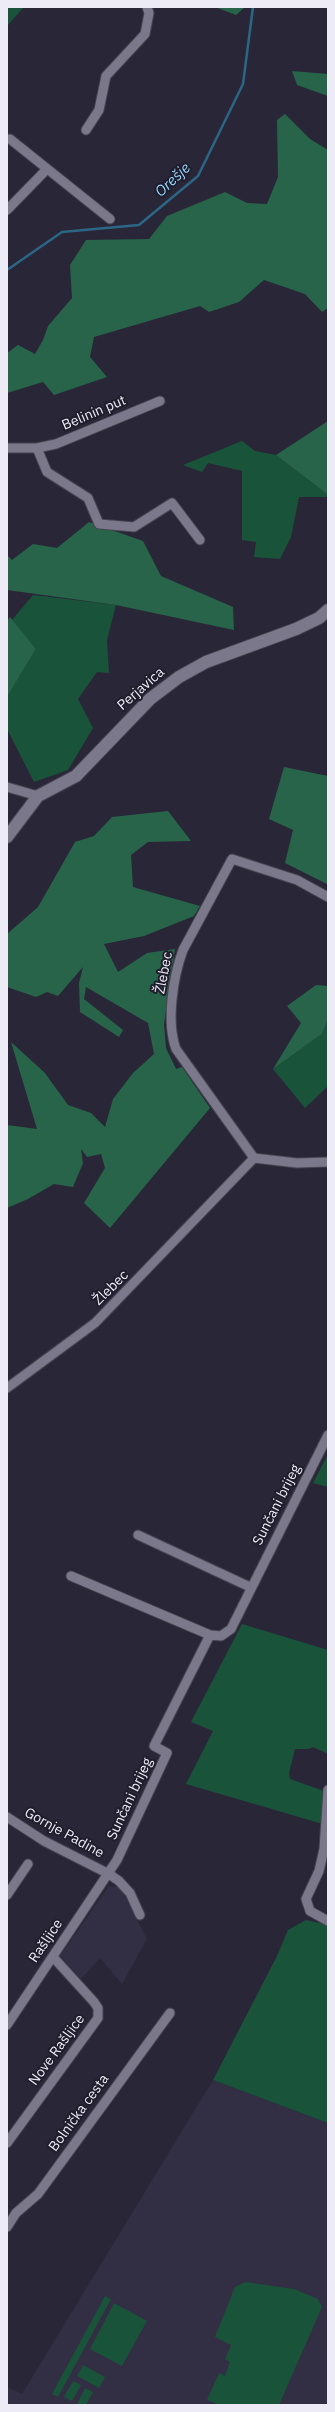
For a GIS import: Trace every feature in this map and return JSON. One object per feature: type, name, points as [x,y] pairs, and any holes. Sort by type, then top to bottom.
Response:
[{"type":"street","points":[[86,130],[99,110],[106,76],[145,34],[149,13],[147,7]]},
{"type":"street","points":[[10,139],[110,219]]},
{"type":"street","points":[[7,210],[46,169]]},
{"type":"street","name":"Belinin put","points":[[7,448],[37,448],[56,444],[160,401]]},
{"type":"street","points":[[37,448],[48,472],[88,498],[99,524],[134,527],[172,503],[200,540]]},
{"type":"street","name":"Perjavica","points":[[7,837],[38,796],[76,776],[145,704],[179,677],[206,662],[296,629],[319,618],[328,610]]},
{"type":"street","points":[[7,787],[38,796]]},
{"type":"street","name":"Žlebec","points":[[7,1388],[95,1323],[254,1158],[176,1049],[170,1033],[170,1021],[179,961],[194,928],[232,859],[297,880],[328,897]]},
{"type":"street","points":[[254,1158],[298,1162],[328,1162]]},
{"type":"street","name":"Sunčani brijeg","points":[[109,1874],[167,1753],[154,1746],[210,1634],[221,1636],[228,1632],[250,1587],[292,1510],[328,1435]]},
{"type":"street","points":[[138,1535],[250,1587]]},
{"type":"street","points":[[71,1576],[210,1634]]},
{"type":"street","points":[[328,1790],[324,1849],[319,1871],[306,1899],[310,1911],[328,1921]]},
{"type":"street","name":"Gornje Padine","points":[[7,1817],[44,1841],[109,1874],[130,1893],[140,1915]]},
{"type":"street","points":[[7,1895],[28,1864]]},
{"type":"street","name":"Rašljice","points":[[7,2025],[109,1874]]},
{"type":"street","name":"Nove Rašljice","points":[[7,2143],[98,2018],[98,2008],[94,2002],[53,1956]]},
{"type":"street","name":"Bolnička cesta","points":[[7,2227],[19,2210],[38,2194],[170,2013]]},
{"type":"shaded area","points":[[109,1886],[120,1887],[147,1939],[122,1984],[100,1958],[81,1979],[60,1956]]},
{"type":"shaded area","points":[[213,2080],[328,2123],[328,2405],[7,2405],[7,2387],[22,2394]]},
{"type":"green space","points":[[7,7],[24,7],[7,26]]},
{"type":"green space","points":[[215,7],[245,7],[236,15]]},
{"type":"green space","points":[[292,71],[328,74],[328,96],[297,85]]},
{"type":"green space","points":[[285,114],[310,139],[328,150],[328,308],[322,312],[305,294],[264,280],[239,302],[209,312],[200,306],[94,337],[90,357],[107,377],[54,395],[43,382],[7,393],[7,353],[18,345],[35,354],[43,340],[48,326],[72,298],[70,265],[86,240],[149,239],[167,216],[225,192],[247,203],[267,204],[278,177],[277,120]]},
{"type":"green space","points":[[328,421],[328,495],[276,455]]},
{"type":"green space","points":[[242,441],[255,451],[276,455],[328,495],[328,497],[299,497],[291,537],[280,559],[254,557],[256,542],[242,540],[242,471],[208,463],[202,472],[183,465]]},
{"type":"green space","points":[[89,522],[143,541],[161,576],[233,607],[234,630],[116,605],[7,590],[7,555],[12,560],[33,544],[57,548]]},
{"type":"green space","points":[[33,595],[116,605],[107,640],[109,673],[97,672],[78,699],[93,728],[68,770],[34,782],[7,729],[7,697],[36,649],[12,620]]},
{"type":"green space","points":[[10,617],[36,649],[7,697],[7,621]]},
{"type":"green space","points":[[284,767],[328,776],[327,884],[285,863],[293,830],[269,819]]},
{"type":"green space","points":[[168,811],[191,841],[148,842],[131,855],[133,887],[200,906],[194,916],[144,936],[104,944],[118,972],[147,953],[175,949],[164,1024],[166,1048],[176,1069],[182,1067],[210,1108],[110,1228],[84,1203],[105,1168],[101,1154],[87,1157],[81,1149],[83,1163],[73,1187],[54,1184],[28,1199],[7,1208],[7,1125],[37,1129],[11,1042],[45,1073],[68,1105],[91,1113],[105,1127],[113,1099],[133,1073],[154,1054],[148,1023],[86,987],[84,999],[123,1030],[119,1037],[80,1012],[79,983],[83,967],[58,996],[47,992],[36,997],[7,987],[7,934],[38,907],[75,842],[94,836],[112,817]]},
{"type":"green space","points":[[316,985],[328,986],[328,1019],[322,1034],[273,1069],[301,1023],[287,1006]]},
{"type":"green space","points":[[328,1019],[328,1086],[305,1108],[273,1069],[322,1034]]},
{"type":"green space","points":[[328,1454],[328,1487],[313,1483]]},
{"type":"green space","points":[[242,1624],[328,1650],[328,1754],[313,1747],[309,1749],[295,1749],[289,1773],[290,1779],[324,1791],[323,1824],[186,1784],[213,1731],[191,1722]]},
{"type":"green space","points":[[306,1920],[328,1925],[328,2123],[213,2080],[277,1956],[288,1930]]},
{"type":"green space","points":[[245,2282],[294,2289],[318,2299],[322,2307],[279,2405],[220,2405],[207,2400],[219,2373],[225,2376],[230,2362],[225,2359],[231,2345],[215,2337],[235,2287]]},
{"type":"green space","points":[[105,2296],[111,2299],[58,2397],[52,2394]]},
{"type":"green space","points":[[114,2303],[147,2321],[122,2366],[90,2349]]},
{"type":"green space","points":[[83,2365],[105,2377],[99,2388],[77,2376]]},
{"type":"green space","points":[[73,2381],[81,2385],[72,2401],[64,2397]]},
{"type":"green space","points":[[85,2388],[93,2392],[86,2405],[77,2404]]},
{"type":"waterway","name":"Orešje","points":[[7,270],[62,232],[139,225],[198,176],[243,84],[253,7]]}]
